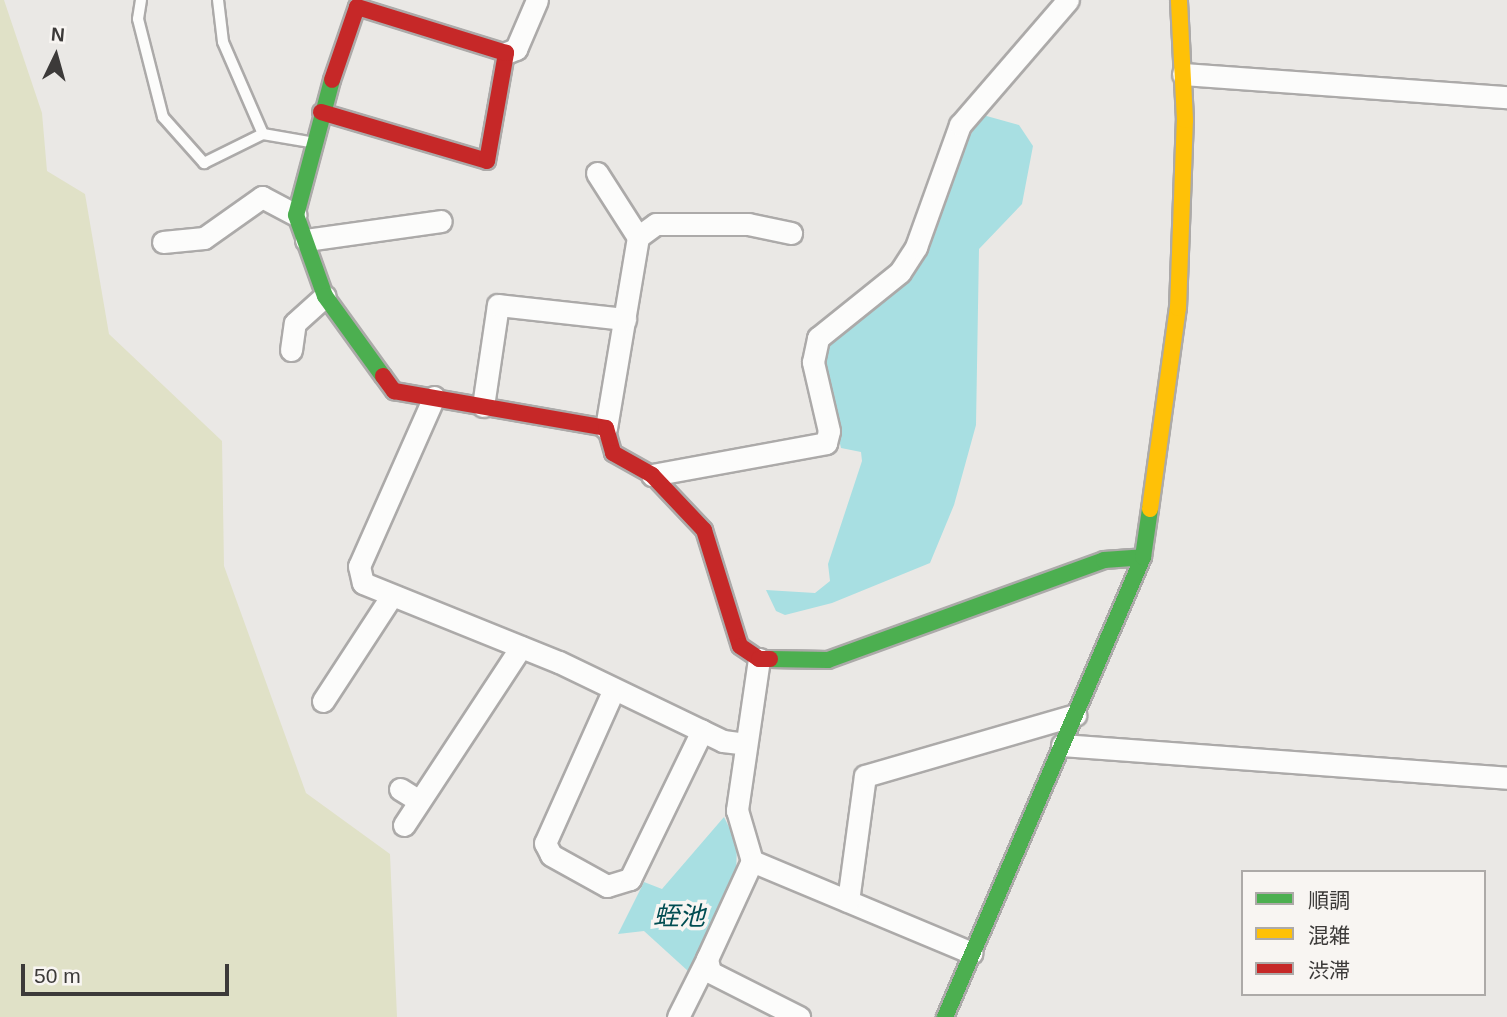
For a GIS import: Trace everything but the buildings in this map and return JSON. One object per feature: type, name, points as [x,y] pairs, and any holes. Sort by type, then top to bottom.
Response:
[{"type":"street","points":[[537,0],[516,50],[506,53],[358,7],[321,112],[296,215],[325,296],[394,391],[606,428]]},
{"type":"street","points":[[652,475],[826,443],[829,431],[813,362],[818,338],[900,272],[916,247],[960,125],[1068,0]]},
{"type":"street","points":[[945,1017],[1143,557],[1178,308],[1183,74],[1179,0]]},
{"type":"street","points":[[321,112],[487,161],[506,53]]},
{"type":"street","points":[[1183,74],[1507,97]]},
{"type":"street","points":[[597,173],[638,237],[606,428],[613,453],[652,475],[704,530],[740,646],[759,659],[828,660],[1104,559],[1143,557]]},
{"type":"street","points":[[163,242],[204,238],[262,197],[296,215]]},
{"type":"street","points":[[306,240],[441,221]]},
{"type":"street","points":[[638,237],[656,223],[748,224],[791,233]]},
{"type":"street","points":[[291,350],[295,323],[325,296]]},
{"type":"street","points":[[483,406],[498,305],[625,319]]},
{"type":"street","points":[[434,397],[359,566],[363,583],[521,647],[723,741],[746,744]]},
{"type":"street","points":[[323,701],[392,595]]},
{"type":"street","points":[[404,825],[521,647]]},
{"type":"street","points":[[678,1017],[752,861],[737,810],[759,659]]},
{"type":"street","points":[[614,689],[545,843],[551,855],[607,886],[630,879],[702,731]]},
{"type":"street","points":[[848,901],[865,776],[1075,715]]},
{"type":"street","points":[[1062,745],[1507,778]]},
{"type":"street","points":[[400,789],[419,802]]},
{"type":"street","points":[[752,861],[972,953]]},
{"type":"street","points":[[707,959],[710,972],[799,1017]]},
{"type":"lane","points":[[141,0],[138,19],[163,117],[204,163],[263,134],[313,142]]},
{"type":"lane","points":[[218,0],[223,42],[263,134]]},
{"type":"green space","points":[[0,0],[4,0],[42,113],[47,171],[85,194],[109,334],[222,441],[224,566],[306,793],[390,854],[397,1017],[0,1017]]},
{"type":"water","points":[[983,115],[1019,125],[1033,146],[1022,204],[979,249],[976,425],[954,505],[930,563],[832,603],[785,615],[776,611],[766,590],[815,593],[830,581],[828,564],[862,461],[861,452],[841,448],[824,375],[824,350],[830,338],[901,286],[918,267],[967,140]]},
{"type":"water","name":"蛭池","points":[[724,817],[737,843],[736,875],[688,971],[644,931],[618,934],[644,882],[662,889]]},
{"type":"traffic: fast","points":[[332,80],[296,215],[325,296],[383,376]]},
{"type":"traffic: fast","points":[[945,1017],[1143,557],[1150,509]]},
{"type":"traffic: fast","points":[[770,659],[828,660],[1104,560],[1143,557]]},
{"type":"traffic: slow","points":[[1150,509],[1178,308],[1185,120],[1179,0]]},
{"type":"traffic: jam","points":[[321,112],[487,161],[506,53],[357,7],[332,80]]},
{"type":"traffic: jam","points":[[383,376],[394,391],[606,428],[613,453],[652,475],[704,530],[740,646],[759,659],[770,659]]}]
